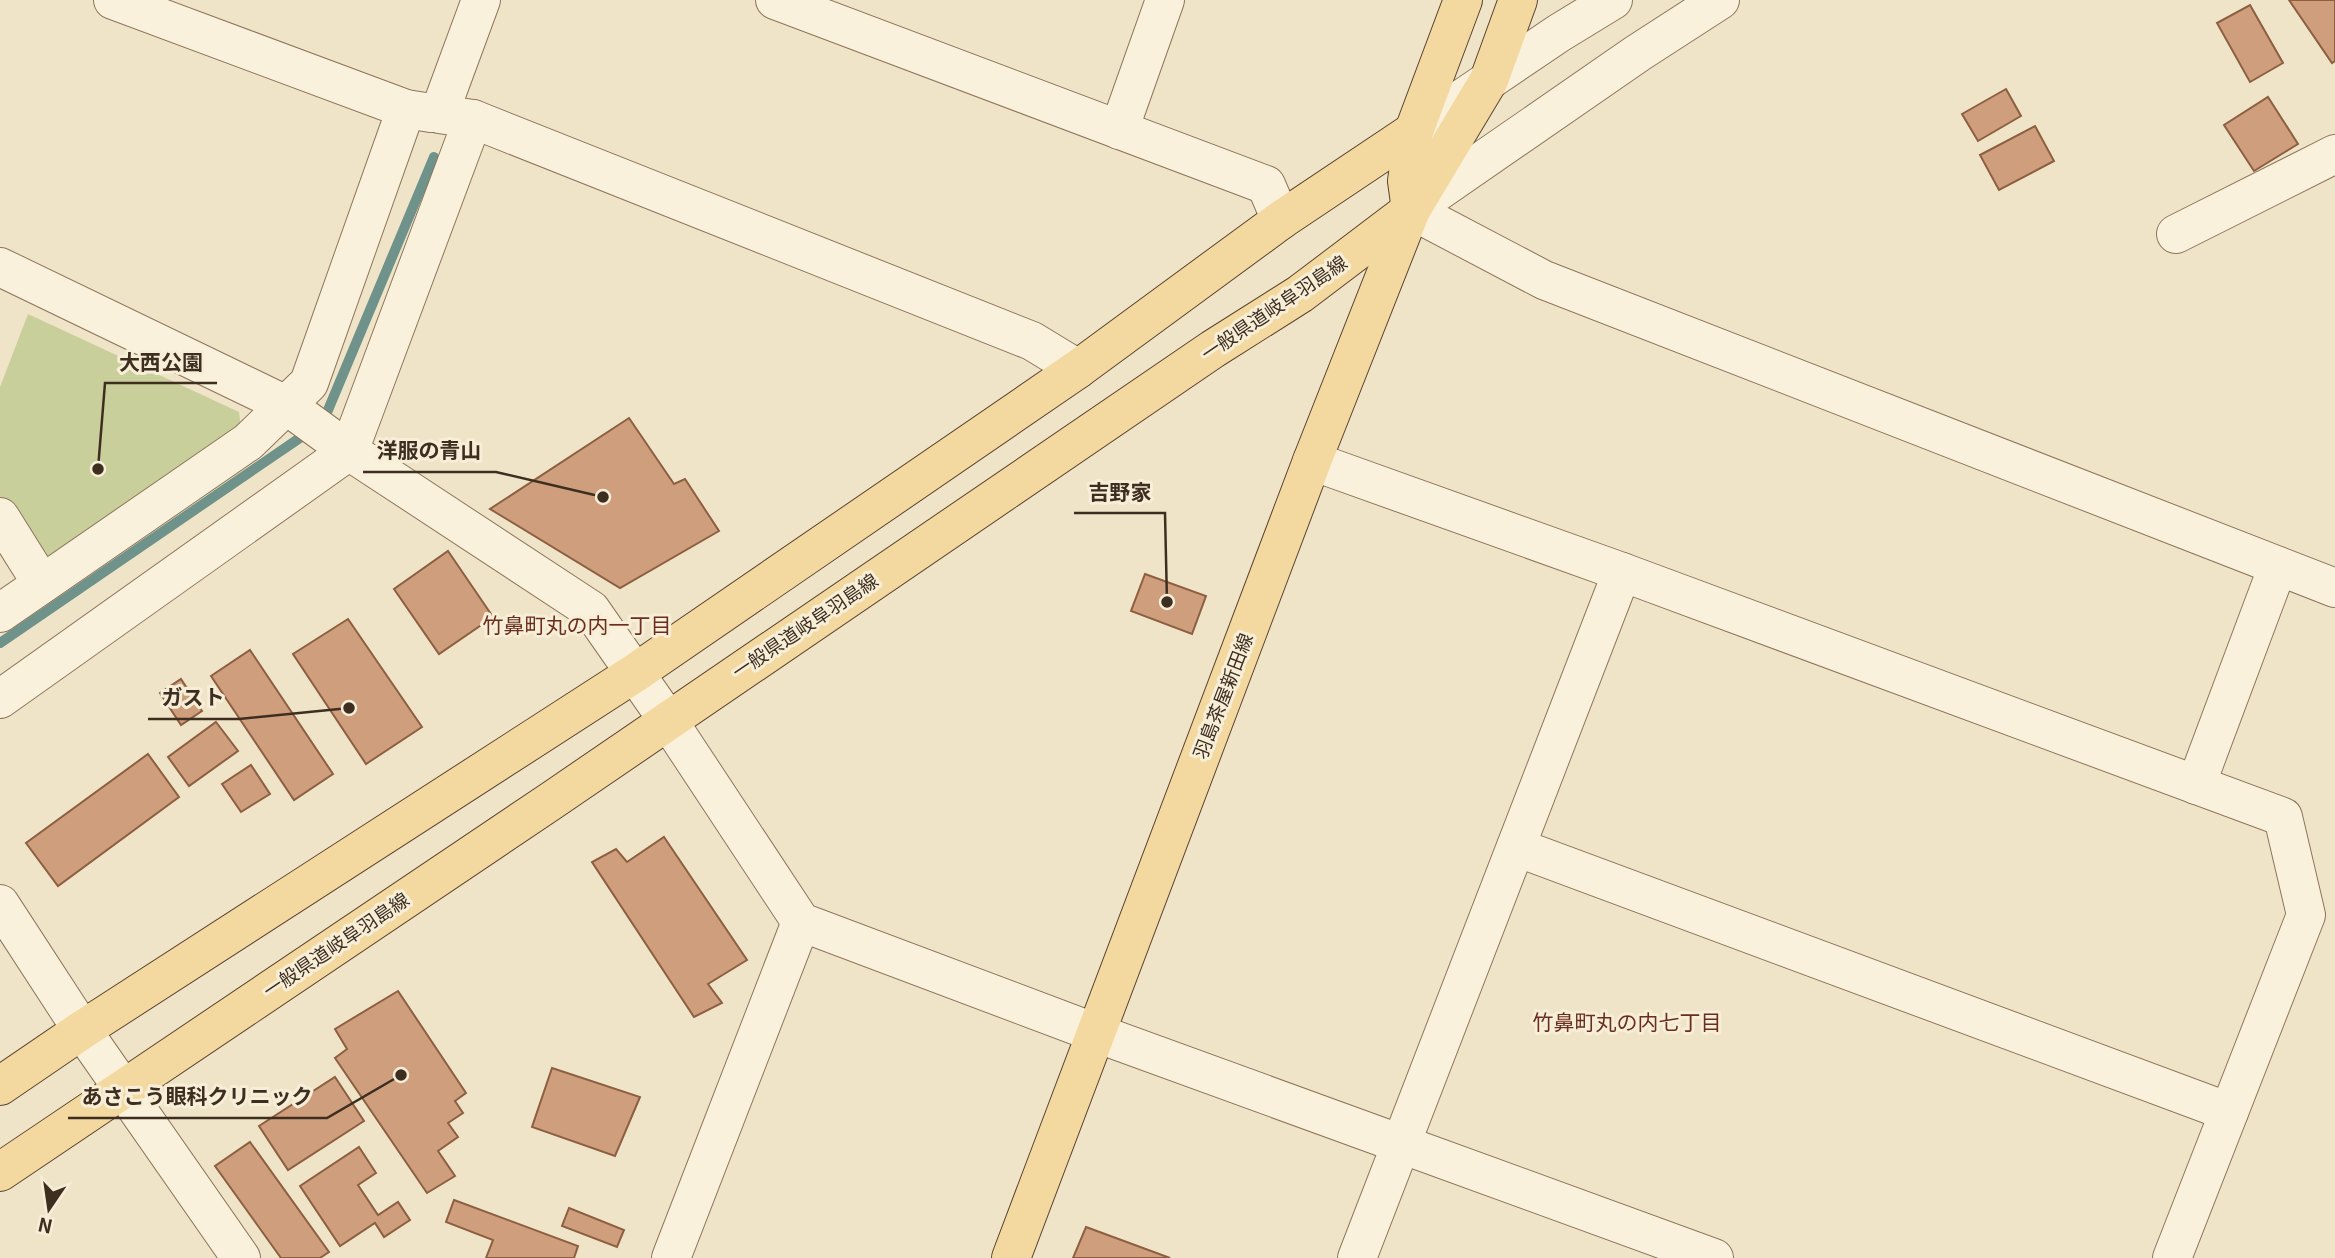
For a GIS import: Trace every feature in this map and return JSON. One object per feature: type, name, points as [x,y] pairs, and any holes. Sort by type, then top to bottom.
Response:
[{"type":"main road","points":[[0,1086],[82,1030],[635,673],[1078,369],[1280,220],[1414,131],[1463,0]]},
{"type":"main road","name":"一般県道岐阜羽島線","points":[[0,1172],[551,801],[667,719],[1213,349],[1300,294],[1411,210],[1489,80],[1518,0]]},
{"type":"main road","name":"羽島茶屋新田線","points":[[1011,1258],[1312,461],[1411,210],[1407,181],[1414,131]]},
{"type":"street","points":[[113,0],[439,114],[1032,341],[1078,369]]},
{"type":"street","points":[[0,699],[317,428],[481,0]]},
{"type":"street","points":[[775,0],[1266,185],[1280,220]]},
{"type":"street","points":[[1119,130],[1165,0]]},
{"type":"street","points":[[1414,131],[1613,0]]},
{"type":"street","points":[[1720,0],[1638,52],[1411,210],[1544,280],[2335,588]]},
{"type":"street","points":[[317,428],[309,383],[439,114]]},
{"type":"street","points":[[2176,234],[2335,154]]},
{"type":"street","points":[[0,267],[317,428],[591,610],[667,719],[801,922],[1714,1258]]},
{"type":"street","points":[[0,613],[248,442],[317,428]]},
{"type":"street","points":[[1312,461],[1622,572],[2283,817],[2306,915],[2172,1258]]},
{"type":"street","points":[[0,517],[42,584]]},
{"type":"street","points":[[2196,785],[2277,566]]},
{"type":"street","points":[[1357,1258],[1622,572]]},
{"type":"street","points":[[1516,847],[2229,1112]]},
{"type":"street","points":[[0,904],[82,1030],[241,1258]]},
{"type":"street","points":[[671,1258],[801,922]]},
{"type":"green space","points":[[28,314],[239,412],[242,437],[46,573],[0,501],[0,387]]},
{"type":"building","points":[[2289,0],[2335,0],[2335,61],[2332,63]]},
{"type":"building","points":[[2250,5],[2283,63],[2250,82],[2217,23]]},
{"type":"building","points":[[2006,89],[2021,116],[1978,141],[1962,114]]},
{"type":"building","points":[[2268,97],[2298,144],[2254,171],[2224,125]]},
{"type":"building","points":[[2035,126],[2054,161],[1999,190],[1980,155]]},
{"type":"building","points":[[629,418],[674,484],[685,479],[719,531],[620,588],[490,509]]},
{"type":"building","points":[[448,551],[493,617],[439,654],[394,589]]},
{"type":"building","points":[[1145,574],[1206,596],[1192,634],[1131,611]]},
{"type":"building","points":[[348,619],[422,727],[366,764],[293,654]]},
{"type":"building","points":[[250,650],[333,774],[294,800],[211,676]]},
{"type":"building","points":[[181,679],[202,711],[181,725],[160,693]]},
{"type":"building","points":[[216,722],[238,751],[189,786],[168,757]]},
{"type":"building","points":[[148,754],[179,797],[58,886],[26,843]]},
{"type":"building","points":[[251,765],[270,794],[241,812],[222,784]]},
{"type":"building","points":[[664,837],[747,960],[708,984],[722,1003],[694,1017],[592,862],[616,849],[627,862]]},
{"type":"building","points":[[398,991],[466,1093],[455,1101],[463,1113],[448,1123],[458,1137],[438,1151],[455,1176],[427,1193],[335,1058],[347,1049],[335,1029]]},
{"type":"building","points":[[552,1068],[640,1097],[615,1156],[532,1127]]},
{"type":"building","points":[[335,1077],[364,1121],[288,1170],[259,1126]]},
{"type":"building","points":[[250,1142],[329,1252],[320,1258],[281,1258],[215,1166]]},
{"type":"building","points":[[359,1147],[376,1173],[358,1185],[378,1215],[398,1202],[410,1220],[384,1237],[375,1223],[340,1246],[300,1186]]},
{"type":"building","points":[[454,1200],[578,1246],[574,1258],[486,1258],[493,1240],[446,1222]]},
{"type":"building","points":[[569,1208],[624,1230],[617,1247],[562,1226]]},
{"type":"building","points":[[1086,1227],[1170,1258],[1073,1258]]},
{"type":"waterway","points":[[323,422],[434,157]]},
{"type":"waterway","points":[[0,643],[310,431]]},
{"type":"place","name":"大西公園","points":[[98,469]]},
{"type":"place","name":"洋服の青山","points":[[603,497]]},
{"type":"place","name":"吉野家","points":[[1167,602]]},
{"type":"place","name":"ガスト","points":[[349,708]]},
{"type":"place","name":"あさこう眼科クリニック","points":[[401,1075]]},
{"type":"district","name":"竹鼻町丸の内一丁目","points":[[577,626]]},
{"type":"district","name":"竹鼻町丸の内七丁目","points":[[1627,1023]]}]
